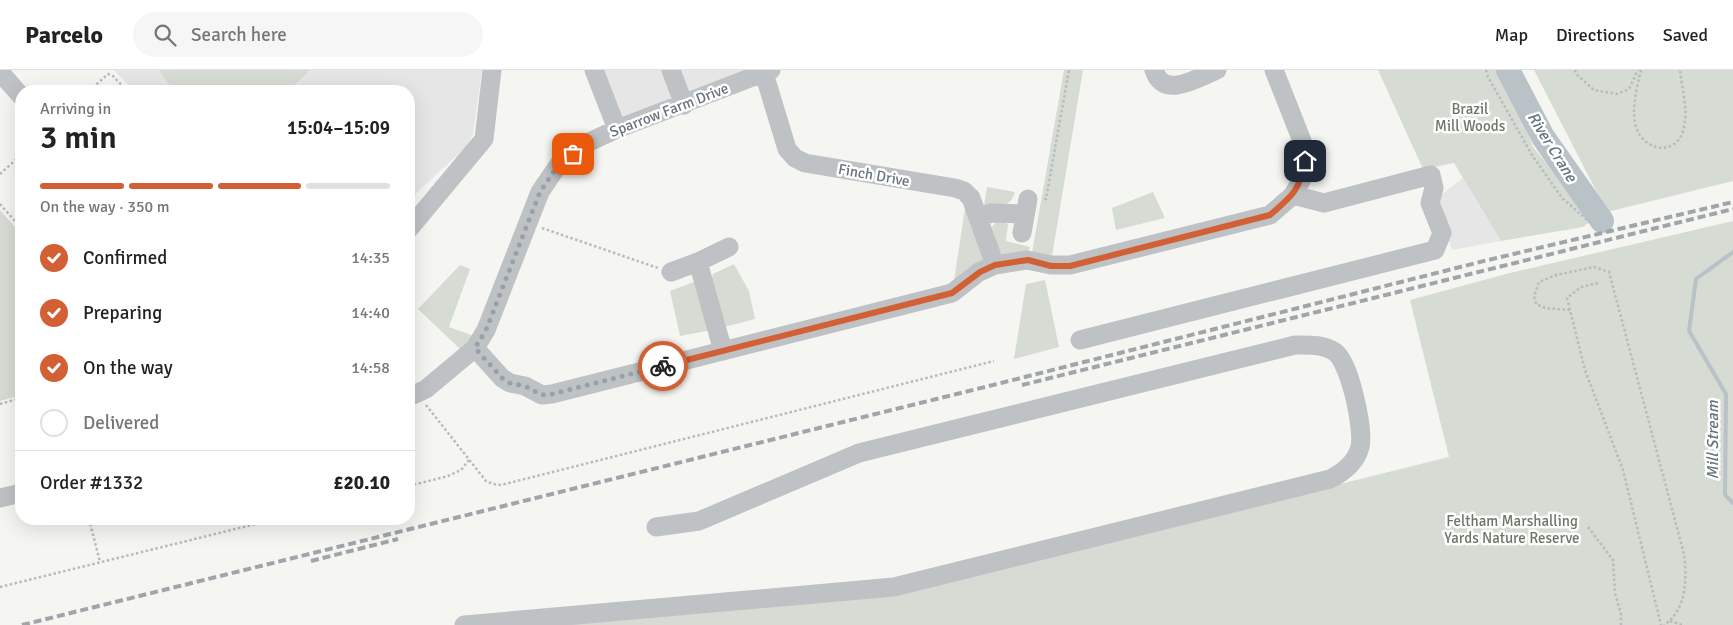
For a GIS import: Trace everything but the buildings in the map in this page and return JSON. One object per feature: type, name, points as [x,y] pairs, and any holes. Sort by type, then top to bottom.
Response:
[{"type":"street","points":[[415,223],[484,139],[492,70]]},
{"type":"street","points":[[594,70],[617,129]]},
{"type":"street","points":[[671,70],[684,104]]},
{"type":"street","points":[[1154,70],[1162,83],[1176,86],[1216,70]]},
{"type":"street","points":[[475,348],[502,378],[510,383],[525,386],[542,395],[552,394],[952,293],[980,272],[995,265],[1028,260],[1051,266],[1070,266],[1270,215],[1293,195],[1302,179],[1305,161],[1304,146],[1274,70]]},
{"type":"street","name":"Sparrow Farm Drive","points":[[415,394],[426,389],[475,348],[486,330],[494,291],[540,192],[559,164],[587,143],[617,129],[768,71]]},
{"type":"street","name":"Finch Drive","points":[[768,71],[787,149],[795,158],[805,163],[956,188],[964,191],[971,198],[995,265]]},
{"type":"street","points":[[0,72],[15,89]]},
{"type":"street","points":[[1080,340],[1435,250],[1442,232],[1430,203],[1434,188],[1431,176],[1324,203],[1293,195]]},
{"type":"street","points":[[978,217],[992,213],[1028,211]]},
{"type":"street","points":[[671,272],[698,262],[729,247]]},
{"type":"street","points":[[698,262],[723,351]]},
{"type":"street","points":[[464,625],[894,587],[1330,479],[1344,472],[1354,459],[1360,446],[1360,423],[1346,367],[1336,352],[1317,345],[1295,345],[859,453],[699,521],[656,528]]},
{"type":"street","points":[[0,498],[15,494]]},
{"type":"path","points":[[1028,211],[1046,199],[1069,70]]},
{"type":"path","points":[[1486,70],[1488,77],[1532,155],[1562,198],[1593,225]]},
{"type":"path","points":[[1575,70],[1576,74],[1594,90],[1617,94],[1629,89],[1639,70]]},
{"type":"path","points":[[1639,70],[1635,124],[1640,137],[1654,148],[1667,148],[1678,141],[1684,129],[1685,114],[1680,70]]},
{"type":"path","points":[[96,85],[108,74],[113,76],[121,85]]},
{"type":"path","points":[[0,174],[15,160]]},
{"type":"path","points":[[0,204],[15,221]]},
{"type":"path","points":[[527,223],[671,272]]},
{"type":"path","points":[[1570,310],[1545,308],[1536,304],[1534,296],[1539,282],[1556,275],[1594,267],[1609,272],[1684,554],[1686,574],[1684,594],[1678,610],[1670,621],[1662,625],[1623,470],[1585,370],[1570,310],[1567,298],[1581,288],[1598,283]]},
{"type":"path","points":[[415,400],[486,481],[501,485],[994,361]]},
{"type":"path","points":[[0,404],[15,400]]},
{"type":"path","points":[[415,484],[448,476],[461,470],[469,460]]},
{"type":"path","points":[[91,525],[100,562]]},
{"type":"path","points":[[0,587],[251,525]]},
{"type":"path","points":[[1588,527],[1613,560],[1615,593],[1621,614],[1621,625]]},
{"type":"path","points":[[1670,621],[1682,625]]},
{"type":"shaded area","points":[[114,70],[482,70],[473,134],[466,147],[415,194],[415,85],[128,85]]},
{"type":"shaded area","points":[[594,70],[759,70],[617,129]]},
{"type":"shaded area","points":[[1463,178],[1501,241],[1452,250],[1435,200]]},
{"type":"green space","points":[[159,70],[310,70],[294,85],[170,85]]},
{"type":"green space","points":[[1064,70],[1083,70],[1052,256],[1032,253]]},
{"type":"green space","name":"Brazil Mill Woods","points":[[1378,70],[1504,70],[1533,147],[1593,219],[1583,227],[1501,241],[1454,163],[1423,169]]},
{"type":"green space","points":[[1534,70],[1733,70],[1733,181],[1607,212]]},
{"type":"green space","points":[[987,187],[1015,192],[1007,204],[984,206]]},
{"type":"green space","points":[[1153,192],[1165,218],[1116,230],[1112,208]]},
{"type":"green space","points":[[965,208],[984,259],[954,281]]},
{"type":"green space","points":[[0,210],[15,227],[15,397],[0,401]]},
{"type":"green space","points":[[1002,221],[1008,224],[1006,241],[1030,247],[1028,253],[1003,255],[999,251],[992,227],[996,222]]},
{"type":"green space","name":"Feltham Marshalling Yards Nature Reserve","points":[[1733,221],[1733,625],[554,625],[891,596],[1449,457],[1410,300],[1506,274]]},
{"type":"green space","points":[[734,264],[749,291],[755,319],[724,327],[712,279],[713,274]]},
{"type":"green space","points":[[460,265],[470,269],[449,327],[474,336],[460,349],[418,309]]},
{"type":"green space","points":[[1045,280],[1059,347],[1014,359],[1026,284]]},
{"type":"green space","points":[[694,282],[712,330],[680,336],[670,291]]},
{"type":"waterway","name":"River Crane","points":[[1508,70],[1543,137],[1602,221]]},
{"type":"waterway","name":"Mill Stream","points":[[1733,252],[1696,279],[1689,331],[1726,394],[1725,495],[1733,503]]},
{"type":"railway","points":[[22,625],[1001,383],[1488,260],[1733,202]]},
{"type":"railway","points":[[1022,385],[1733,209]]},
{"type":"railway","points":[[311,561],[398,539]]},
{"type":"way so far","points":[[573,154],[559,164],[540,192],[486,330],[475,348],[502,378],[510,383],[525,386],[542,395],[663,366]]},
{"type":"route","points":[[663,366],[952,293],[980,272],[995,265],[1028,260],[1051,266],[1070,266],[1270,215],[1293,195],[1302,179],[1305,161]]}]
